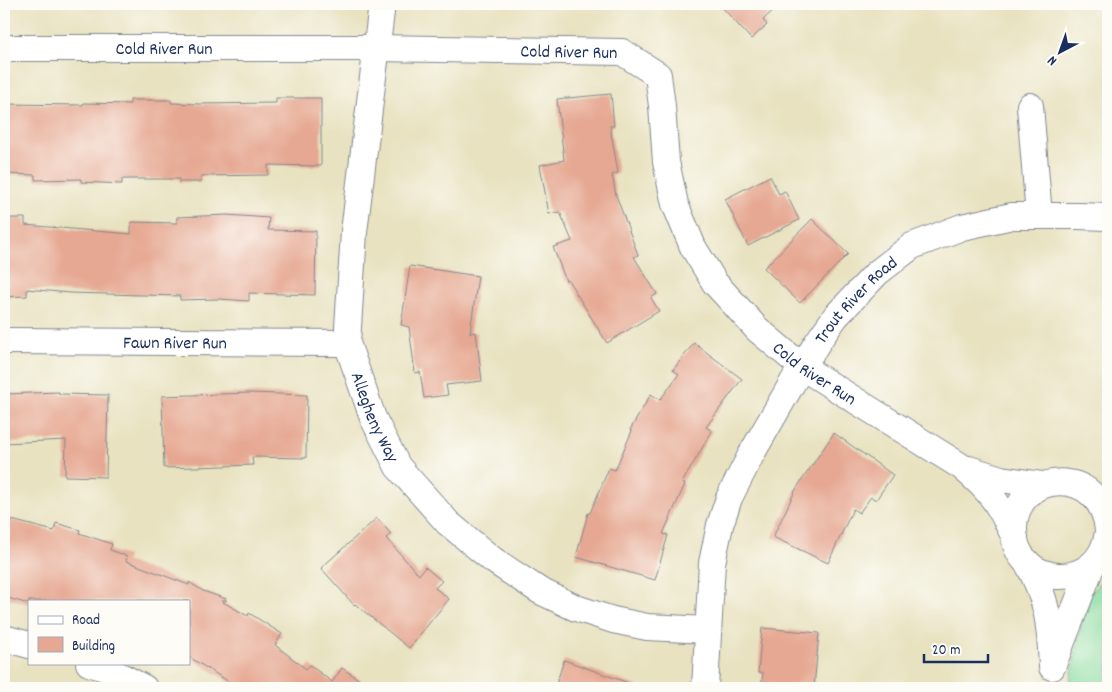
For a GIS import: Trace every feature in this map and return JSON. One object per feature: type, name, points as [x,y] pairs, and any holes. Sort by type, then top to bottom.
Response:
[{"type":"street","name":"Allegheny Way","points":[[382,4],[354,232],[347,342],[373,418],[398,467],[448,523],[493,560],[540,592],[576,608],[613,620],[647,627],[708,630]]},
{"type":"street","name":"Cold River Run","points":[[4,48],[376,48],[622,52],[658,76],[666,162],[675,204],[693,247],[715,283],[757,329],[802,367],[962,467],[983,484],[1000,507],[1015,538]]},
{"type":"street","points":[[1030,106],[1040,216]]},
{"type":"street","name":"Trout River Road","points":[[705,688],[712,563],[720,525],[729,498],[752,453],[802,367],[836,316],[877,273],[912,246],[962,226],[1012,216],[1108,217]]},
{"type":"street","name":"Fawn River Run","points":[[4,341],[347,342]]},
{"type":"street","name":"Cold River Run","points":[[962,467],[1001,479],[1043,485]]},
{"type":"street","points":[[1061,482],[1078,485],[1103,503],[1108,531],[1107,543],[1050,677],[1050,627],[1047,610],[1039,584],[1020,552],[1015,538],[1015,519],[1024,499],[1033,491],[1043,485],[1061,482]]},
{"type":"street","points":[[1027,562],[1044,574],[1066,577],[1077,574],[1098,562]]},
{"type":"street","points":[[92,664],[105,668],[144,688]]},
{"type":"green space","points":[[1108,572],[1108,688],[1069,688],[1080,629],[1091,593]]},
{"type":"building","points":[[719,4],[780,4],[763,20],[767,25],[751,39]]},
{"type":"building","points":[[611,94],[614,126],[610,126],[618,173],[612,175],[616,195],[638,255],[634,257],[657,294],[651,298],[659,311],[607,343],[568,280],[566,281],[553,247],[572,241],[560,212],[549,214],[540,165],[564,160],[557,99]]},
{"type":"building","points":[[276,98],[321,98],[321,166],[268,165],[268,175],[201,176],[201,182],[179,182],[179,179],[122,179],[122,184],[81,182],[81,179],[35,180],[35,175],[4,174],[4,104],[130,104],[130,100],[171,100],[171,103],[200,104],[276,103]]},
{"type":"building","points":[[770,176],[779,194],[785,191],[799,220],[748,246],[725,199]]},
{"type":"building","points":[[227,215],[269,218],[268,230],[316,231],[315,295],[249,293],[249,301],[219,299],[180,300],[180,296],[70,293],[27,289],[27,296],[4,297],[4,218],[25,218],[25,225],[131,234],[131,222],[177,223],[177,217]]},
{"type":"building","points":[[812,219],[848,254],[800,303],[764,268]]},
{"type":"building","points":[[410,266],[478,276],[470,333],[476,332],[482,381],[446,385],[448,395],[424,398],[420,372],[415,373],[409,327],[401,325]]},
{"type":"building","points":[[694,343],[742,379],[706,427],[712,431],[682,483],[685,484],[663,534],[668,535],[655,580],[576,557],[588,513],[590,513],[609,468],[615,470],[632,431],[630,430],[651,394],[660,400],[679,374],[673,370]]},
{"type":"building","points":[[59,392],[59,394],[108,395],[106,477],[65,476],[66,440],[4,443],[4,394]]},
{"type":"building","points":[[250,393],[307,395],[306,458],[252,457],[253,465],[164,468],[162,396]]},
{"type":"building","points":[[834,433],[893,475],[876,500],[871,497],[859,513],[853,509],[828,563],[773,537],[796,489]]},
{"type":"building","points":[[4,518],[54,531],[56,523],[80,530],[79,533],[112,544],[110,550],[127,556],[126,561],[189,585],[189,582],[203,591],[226,599],[226,601],[221,601],[248,616],[249,613],[282,634],[275,645],[306,669],[310,665],[332,682],[342,668],[372,688],[239,688],[190,658],[190,600],[28,600],[28,604],[4,597]]},
{"type":"building","points":[[377,518],[391,534],[386,538],[419,575],[425,567],[442,581],[435,588],[449,599],[409,648],[354,605],[321,568]]},
{"type":"building","points":[[762,628],[819,633],[814,688],[761,688],[763,673],[758,673]]},
{"type":"building","points":[[564,660],[637,686],[637,688],[555,688]]}]
